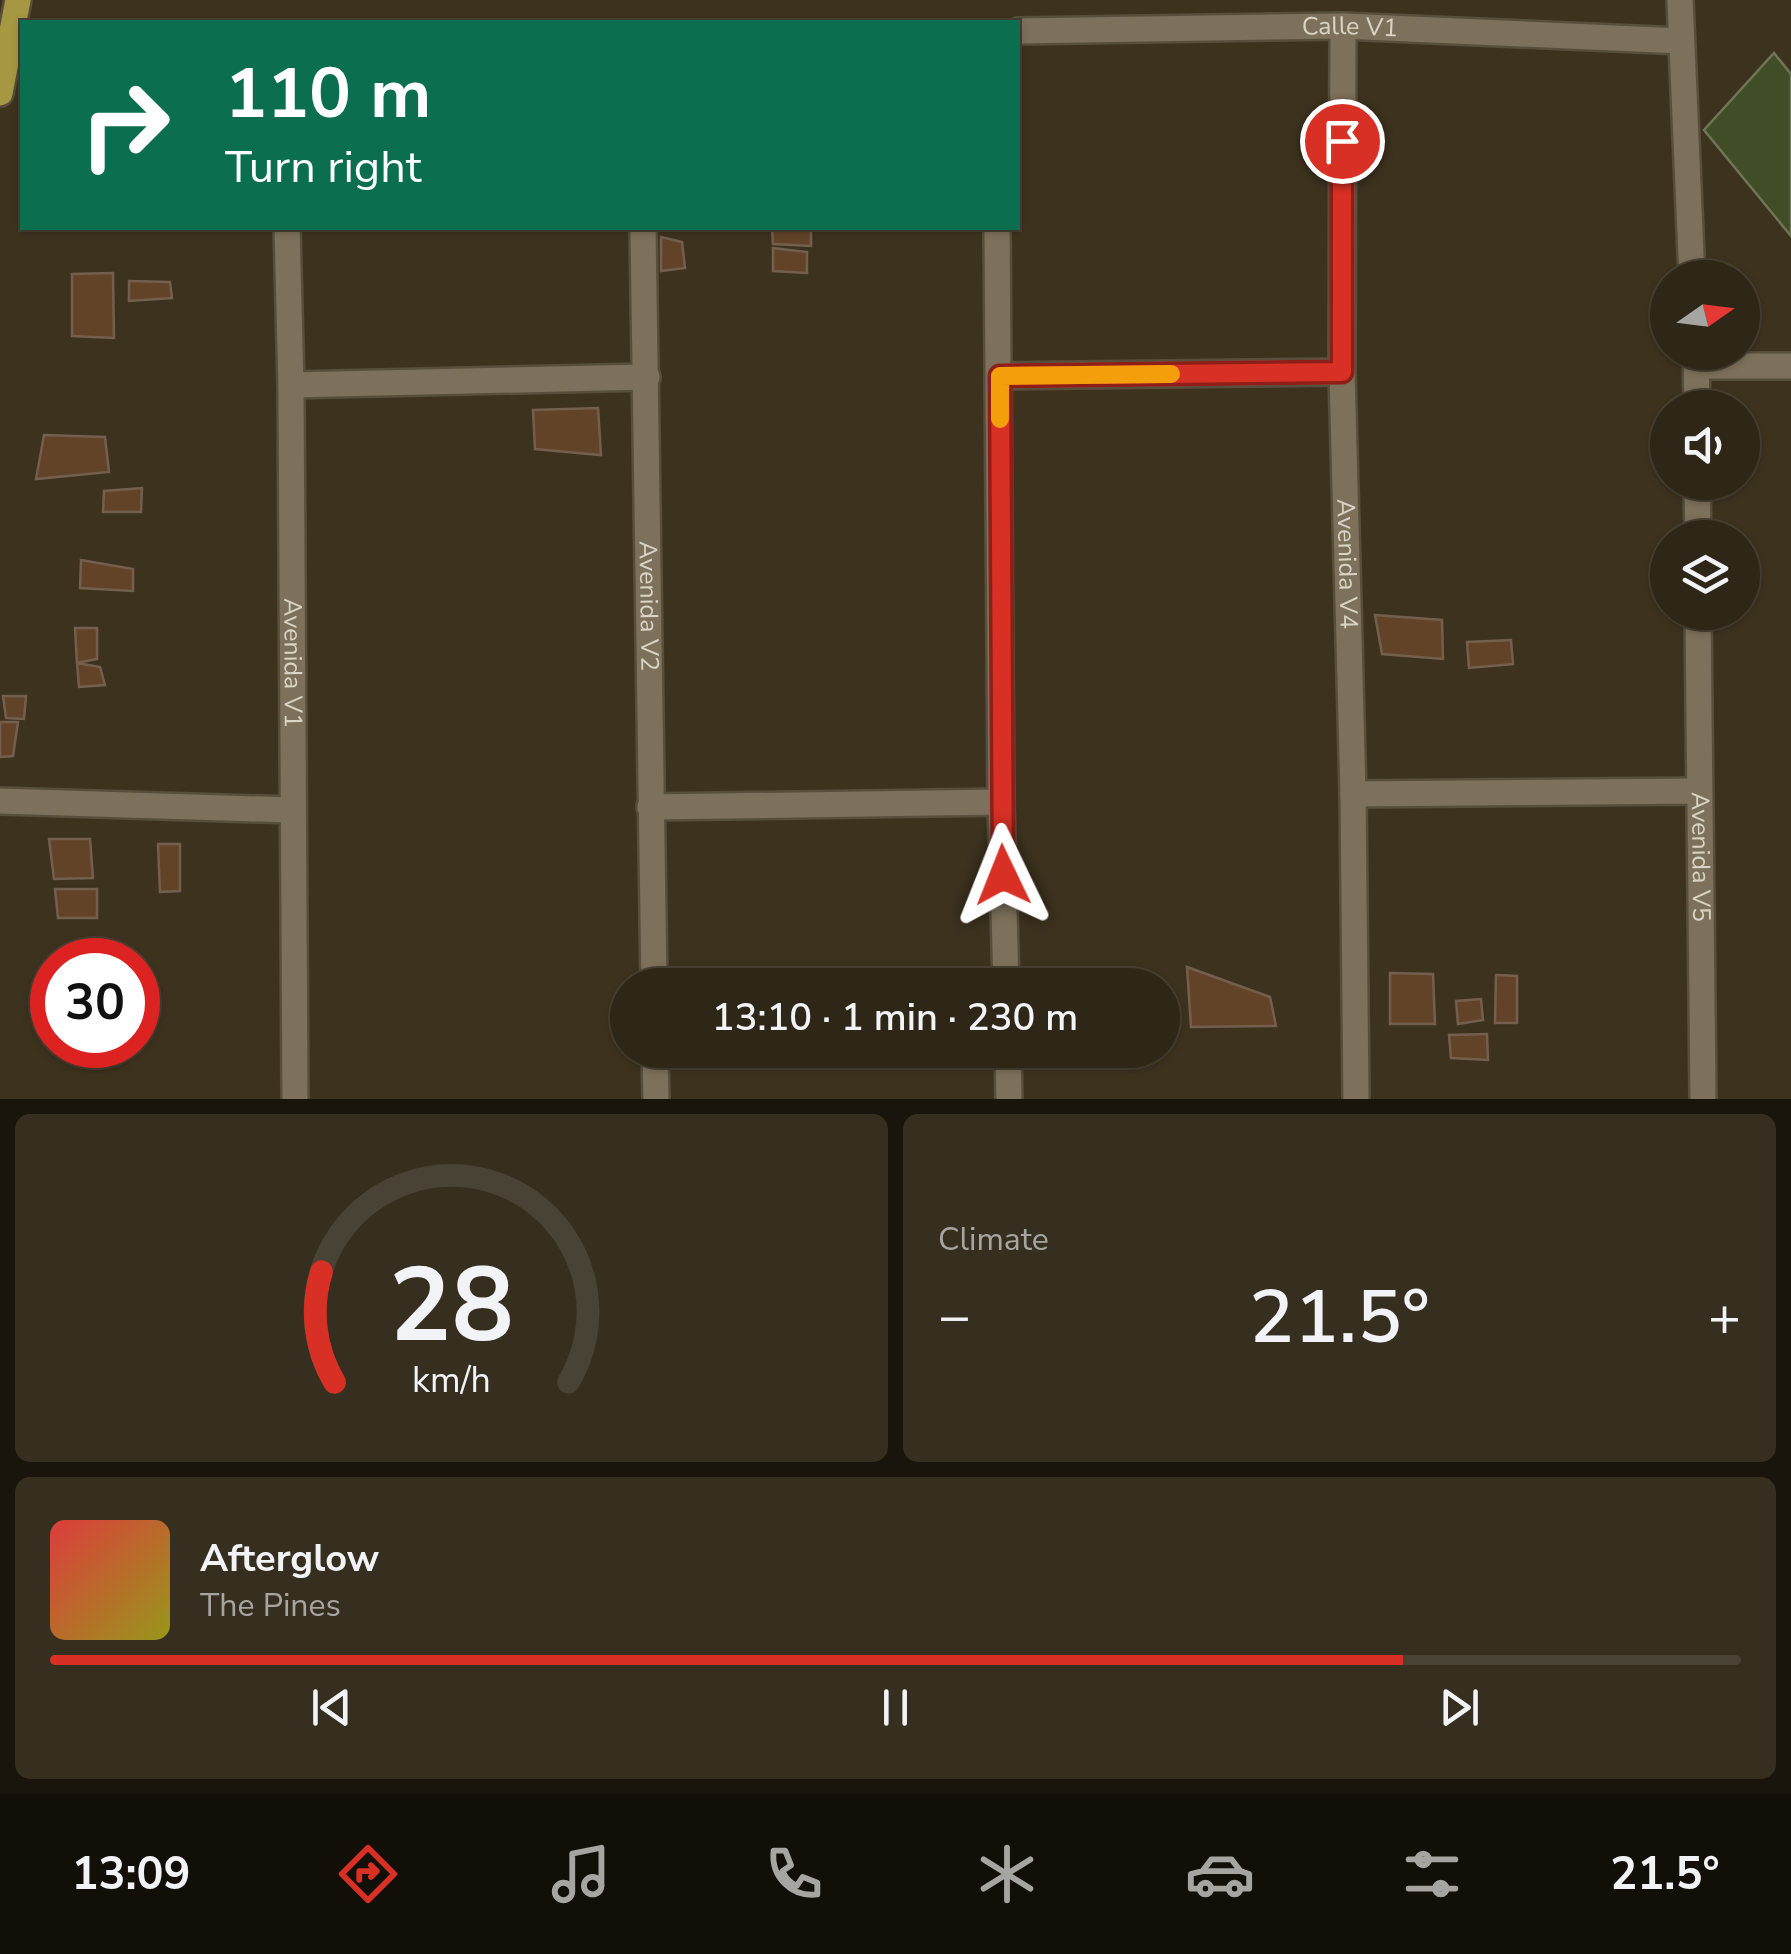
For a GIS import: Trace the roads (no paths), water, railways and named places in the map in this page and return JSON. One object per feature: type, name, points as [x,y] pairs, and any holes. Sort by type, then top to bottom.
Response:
[{"type":"main road","points":[[0,92],[17,27],[18,0]]},
{"type":"street","points":[[1680,0],[1691,260]]},
{"type":"street","name":"Calle V1","points":[[1020,31],[1342,26],[1681,41]]},
{"type":"street","name":"Avenida V4","points":[[1342,26],[1342,372],[1356,1099]]},
{"type":"street","name":"Avenida V1","points":[[287,230],[294,1099]]},
{"type":"street","name":"Avenida V2","points":[[644,230],[654,968]]},
{"type":"street","points":[[997,230],[1006,968]]},
{"type":"street","points":[[1760,364],[1791,366]]},
{"type":"street","points":[[1000,376],[1342,372]]},
{"type":"street","points":[[291,385],[647,377]]},
{"type":"street","name":"Avenida V5","points":[[1698,630],[1703,1099]]},
{"type":"street","points":[[1353,794],[1699,791]]},
{"type":"street","points":[[0,802],[292,810]]},
{"type":"street","points":[[650,806],[1001,802]]},
{"type":"street","points":[[655,1068],[656,1099]]},
{"type":"street","points":[[1008,1068],[1009,1099]]}]
